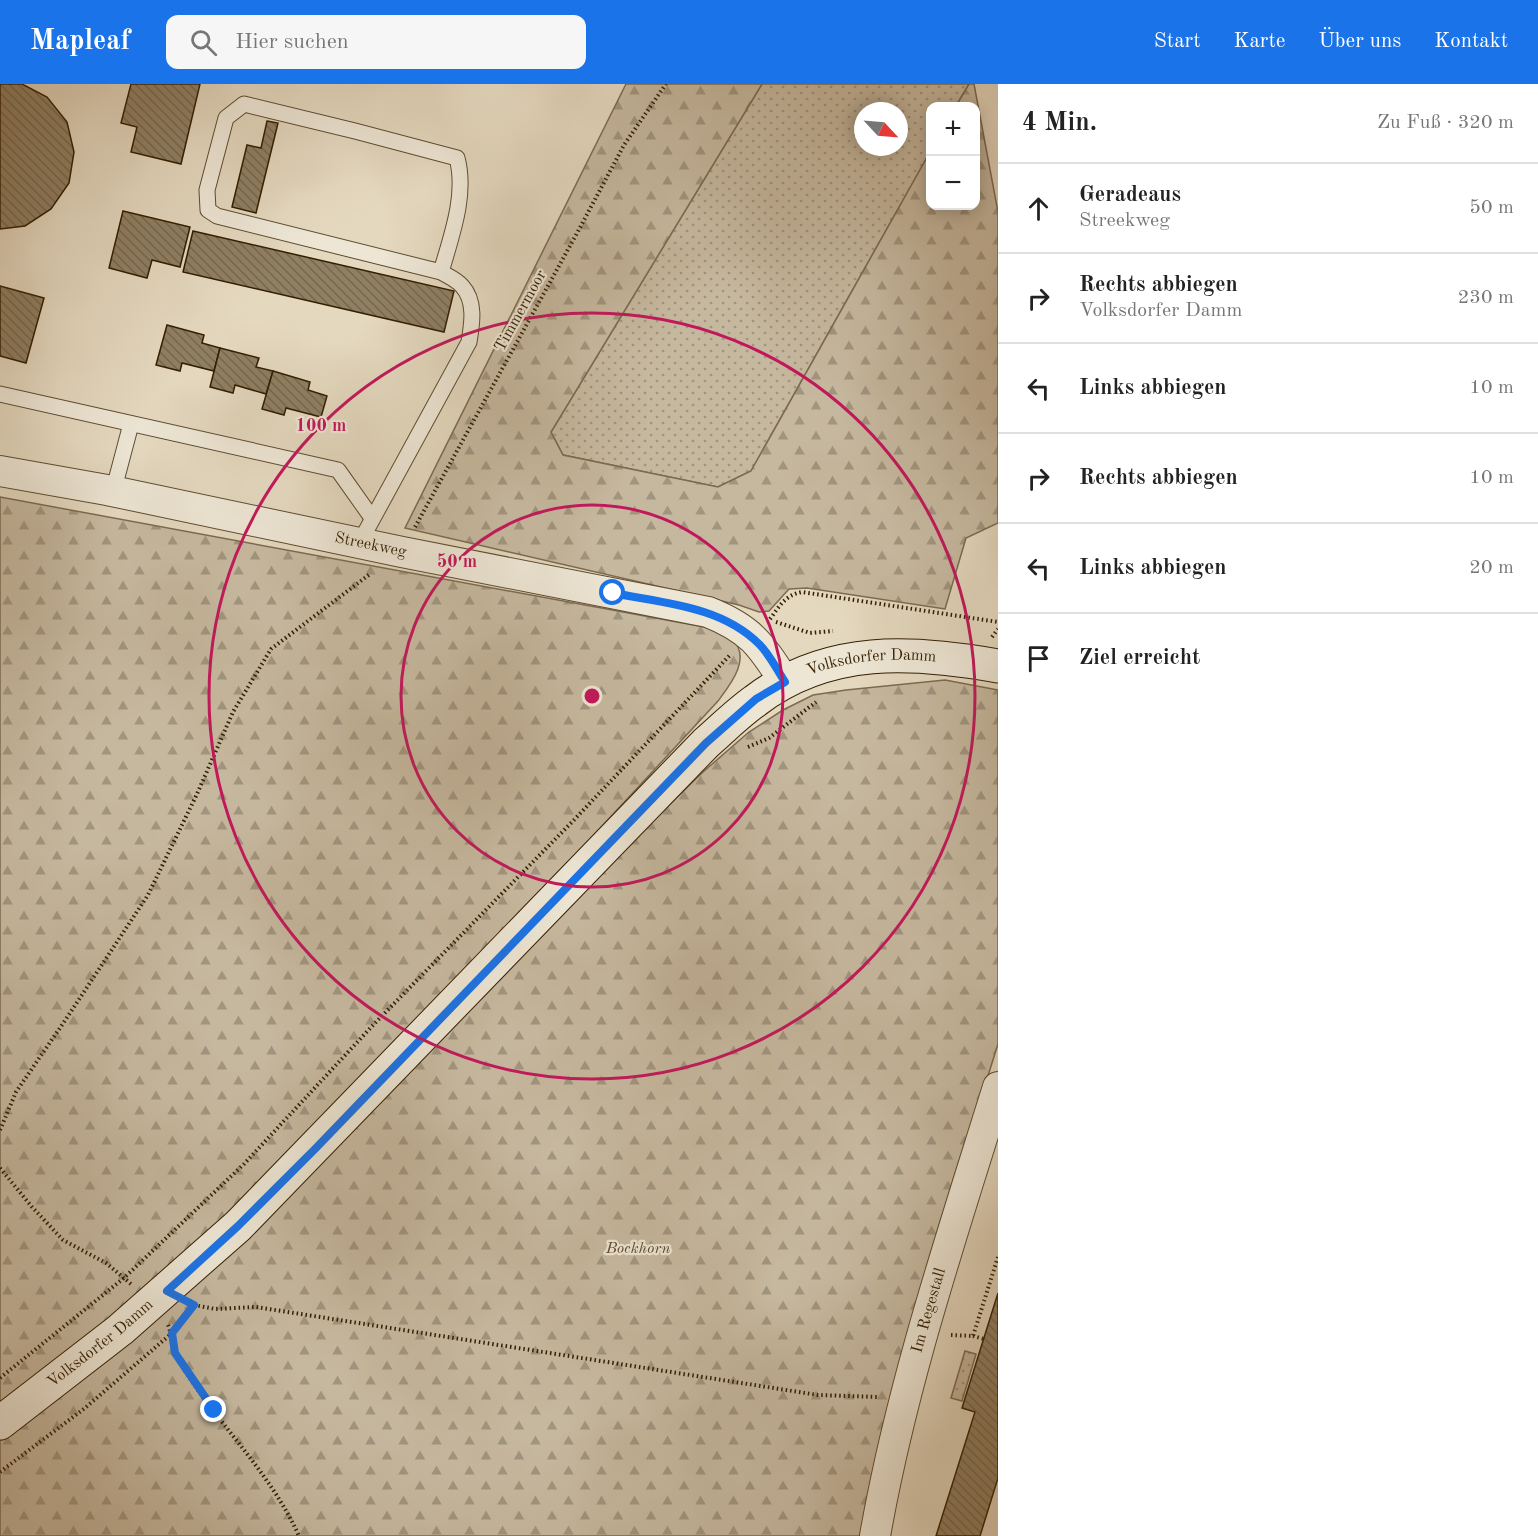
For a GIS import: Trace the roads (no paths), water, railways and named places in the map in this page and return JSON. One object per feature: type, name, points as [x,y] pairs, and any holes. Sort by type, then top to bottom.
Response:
[{"type":"main road","name":"Volksdorfer Damm","points":[[0,1423],[74,1367],[171,1299],[238,1226],[706,743],[756,699],[802,674],[867,657],[924,655],[998,666]]},
{"type":"street","name":"Streekweg","points":[[0,471],[112,492],[366,530],[402,552],[708,612],[727,620],[761,645],[785,682]]},
{"type":"street","name":"Im Regestall","points":[[875,1536],[903,1403],[998,1087]]},
{"type":"lane","points":[[366,530],[469,342],[472,322],[471,302],[462,285],[441,272],[217,216],[208,210],[207,190],[226,118],[244,104],[457,158],[461,174],[455,224],[441,272]]},
{"type":"lane","points":[[0,394],[338,470],[366,530]]},
{"type":"lane","points":[[112,492],[131,424]]},
{"type":"park label","name":"Bockhorn","points":[[638,1249]]}]
